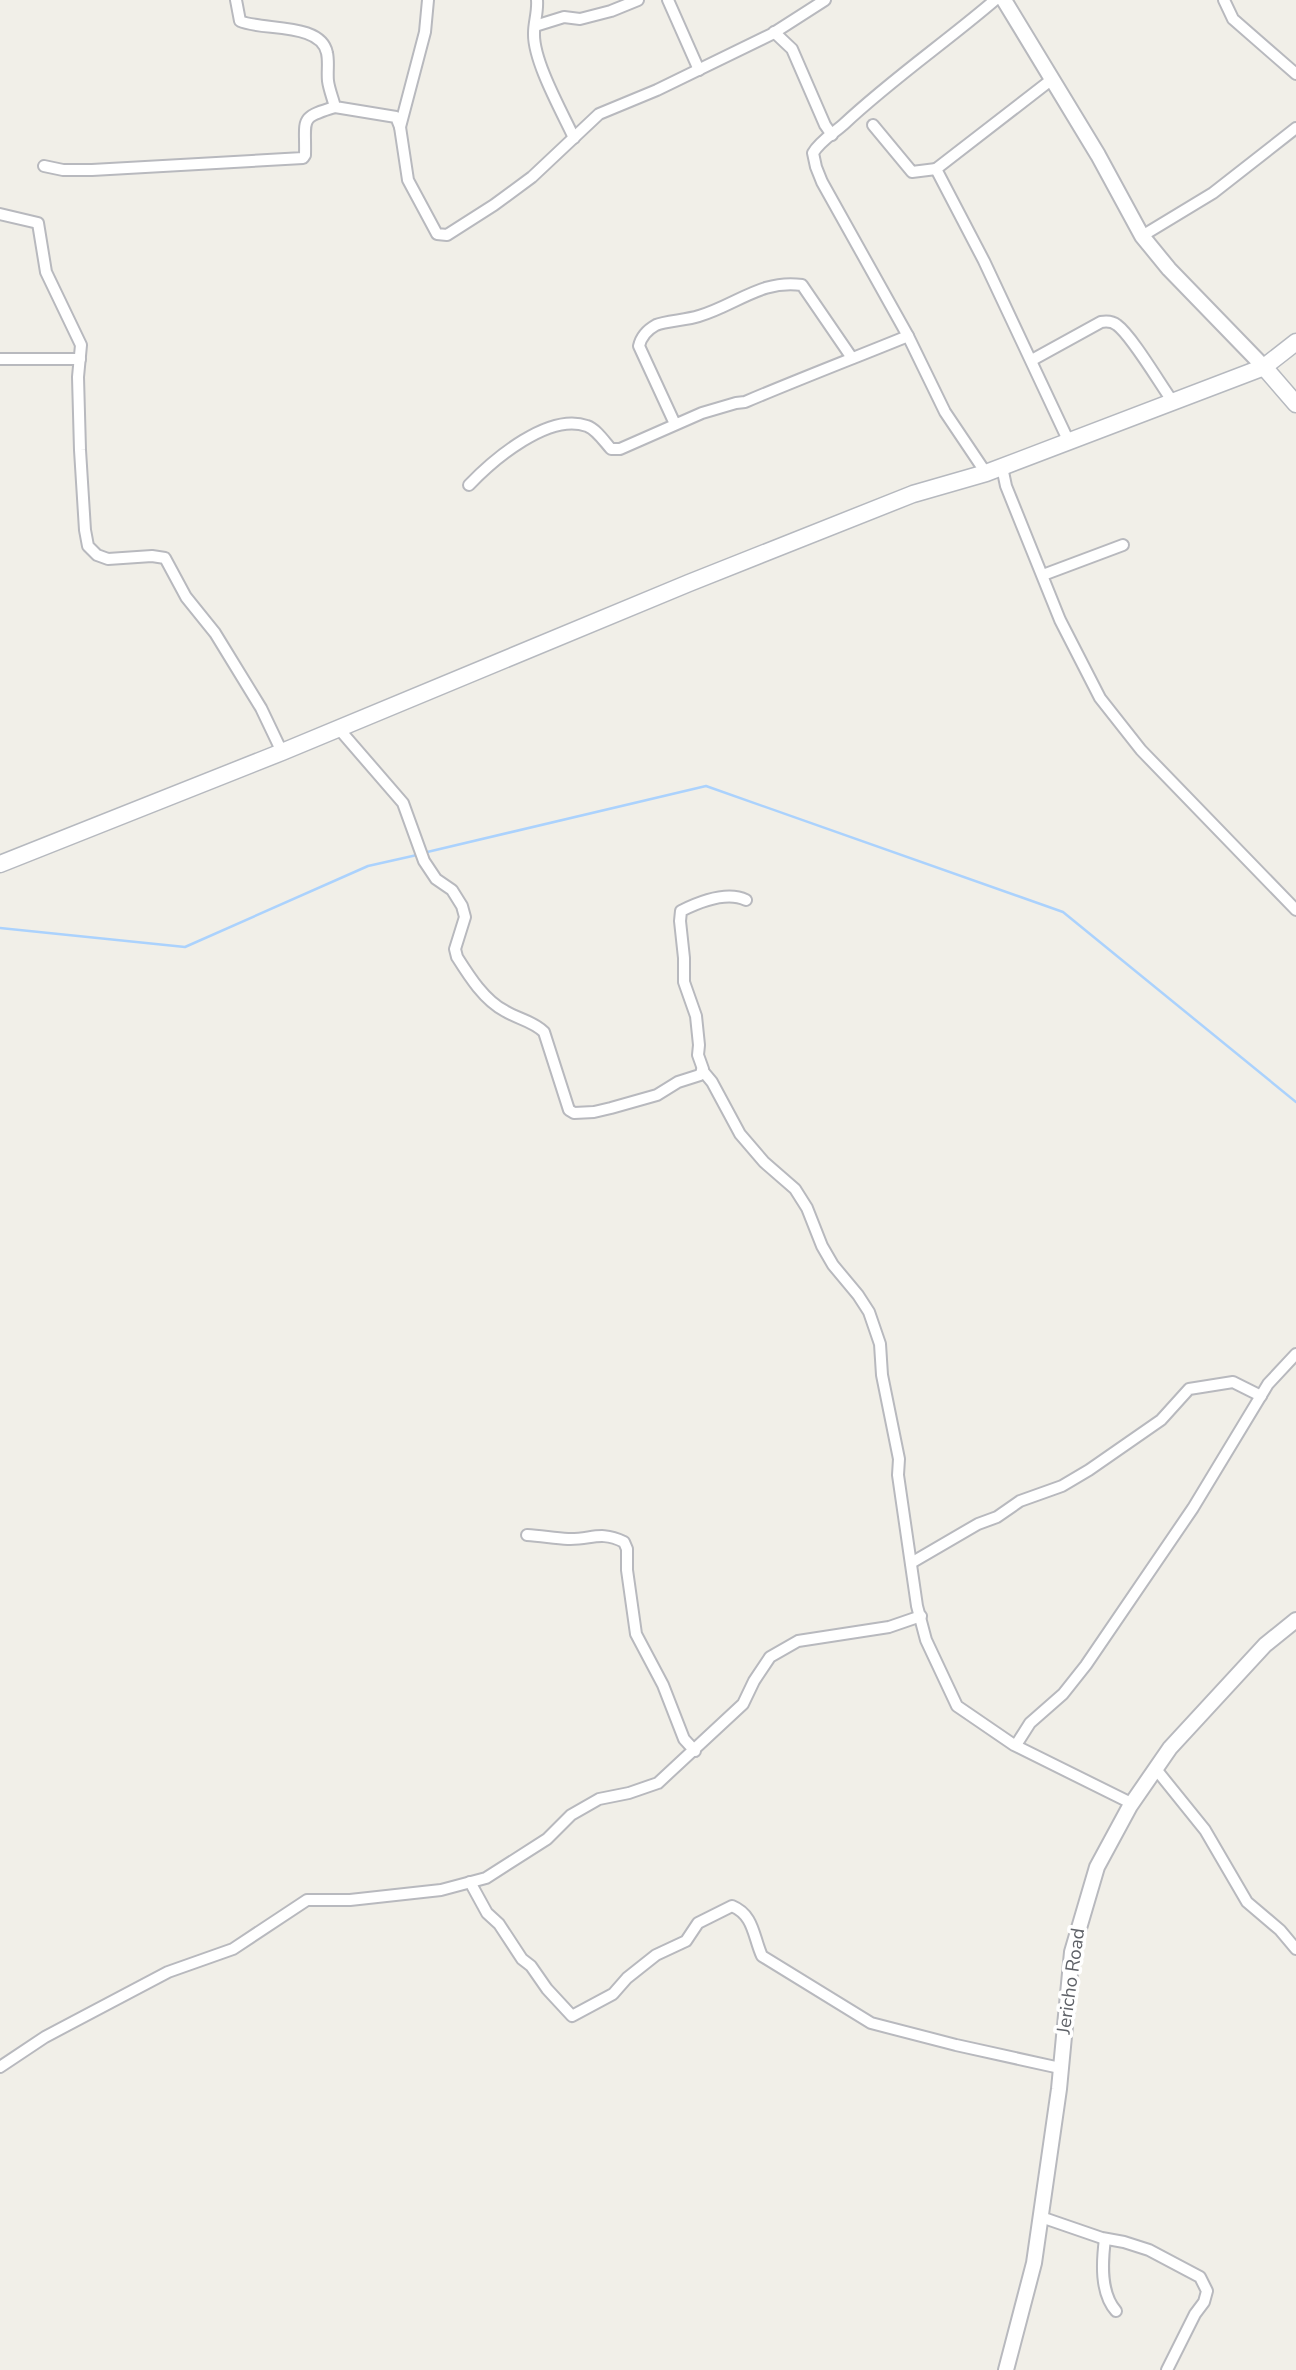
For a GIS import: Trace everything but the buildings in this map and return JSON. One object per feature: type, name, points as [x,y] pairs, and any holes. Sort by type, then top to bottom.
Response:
[{"type":"main road","points":[[0,864],[339,729],[689,583],[851,519],[913,495],[986,473],[1069,443],[1264,367],[1296,342]]},
{"type":"main road","points":[[1264,367],[1296,404]]},
{"type":"street","points":[[236,0],[240,21],[250,26],[295,30],[316,37],[324,45],[328,54],[328,82],[335,107]]},
{"type":"street","points":[[400,127],[425,32],[428,0]]},
{"type":"street","points":[[537,0],[534,34],[537,52],[574,138]]},
{"type":"street","points":[[535,26],[564,17],[580,19],[638,0]]},
{"type":"street","points":[[668,0],[699,70]]},
{"type":"street","points":[[44,166],[63,170],[92,170],[303,158],[304,122],[309,116],[335,107],[396,117],[408,180],[437,234],[447,235],[479,216],[532,177],[599,114],[699,70],[774,32],[825,0]]},
{"type":"street","points":[[986,473],[945,412],[908,336],[838,212],[816,167],[813,153],[818,145],[884,87],[948,41],[995,0]]},
{"type":"street","points":[[1004,0],[1098,155],[1142,236],[1169,269],[1264,367]]},
{"type":"street","points":[[1224,0],[1233,19],[1296,74]]},
{"type":"street","points":[[774,32],[792,49],[824,125],[832,135]]},
{"type":"street","points":[[873,125],[912,172],[936,169],[1051,80]]},
{"type":"street","points":[[1142,236],[1213,193],[1296,128]]},
{"type":"street","points":[[936,169],[1032,360],[1069,443]]},
{"type":"street","points":[[0,214],[38,223],[46,272],[81,345],[78,377],[80,450],[88,546],[97,555],[108,559],[152,556],[165,558],[186,597],[215,633],[261,708],[282,752]]},
{"type":"street","points":[[675,424],[639,346],[641,338],[659,324],[716,311],[769,286],[785,282],[802,285],[852,358]]},
{"type":"street","points":[[1032,360],[1101,321],[1110,321],[1118,325],[1129,339],[1173,402]]},
{"type":"street","points":[[470,485],[488,466],[545,427],[576,423],[591,426],[611,449],[620,449],[702,412],[745,402],[908,336]]},
{"type":"street","points":[[0,359],[80,359]]},
{"type":"street","points":[[1002,467],[1006,486],[1059,620],[1100,698],[1141,750],[1296,910]]},
{"type":"street","points":[[1043,575],[1124,545]]},
{"type":"street","points":[[339,729],[403,803],[424,861],[436,879],[452,890],[462,906],[464,916],[455,949],[464,969],[491,1003],[538,1026],[544,1032],[569,1110],[594,1112],[657,1095],[678,1082],[700,1075],[702,1070]]},
{"type":"street","points":[[746,900],[737,896],[716,899],[681,911],[684,982],[696,1016],[698,1055],[702,1070],[712,1082],[740,1134],[764,1162],[795,1189],[807,1208],[822,1246],[833,1265],[869,1312],[880,1344],[882,1375],[899,1459],[898,1475],[911,1563],[926,1640],[957,1706],[1016,1745],[1131,1803]]},
{"type":"street","points":[[1016,1745],[1030,1723],[1063,1694],[1086,1665],[1193,1508],[1268,1384],[1296,1354]]},
{"type":"street","points":[[911,1563],[978,1524],[997,1517],[1020,1501],[1062,1486],[1089,1470],[1161,1420],[1189,1389],[1233,1381],[1261,1396]]},
{"type":"street","points":[[527,1535],[571,1539],[594,1535],[614,1537],[624,1542],[636,1634],[663,1685],[684,1739],[695,1751]]},
{"type":"street","points":[[0,2067],[45,2037],[168,1972],[233,1949],[307,1900],[381,1897],[441,1890],[486,1878],[547,1839],[571,1815],[599,1799],[658,1783],[743,1704],[770,1657],[798,1641],[889,1627],[921,1616]]},
{"type":"street","name":"Jericho Road","points":[[1006,2370],[1034,2263],[1060,2068],[1072,1952],[1097,1867],[1131,1803],[1170,1748],[1265,1645],[1296,1620]]},
{"type":"street","points":[[1156,1768],[1205,1830],[1247,1902],[1280,1930],[1296,1949]]},
{"type":"street","points":[[470,1882],[487,1913],[499,1924],[508,1940],[572,2016],[613,1994],[656,1955],[686,1941],[698,1923],[732,1906],[742,1910],[753,1926],[762,1956],[871,2023],[1060,2068]]},
{"type":"street","points":[[1041,2217],[1105,2239],[1149,2250],[1199,2277],[1205,2283],[1207,2291],[1203,2302],[1167,2370]]},
{"type":"street","points":[[1105,2239],[1103,2255],[1107,2300],[1116,2311]]},
{"type":"waterway","points":[[423,853],[706,786],[1063,912],[1296,1102]]},
{"type":"waterway","points":[[0,928],[185,947],[368,866],[417,855]]}]
